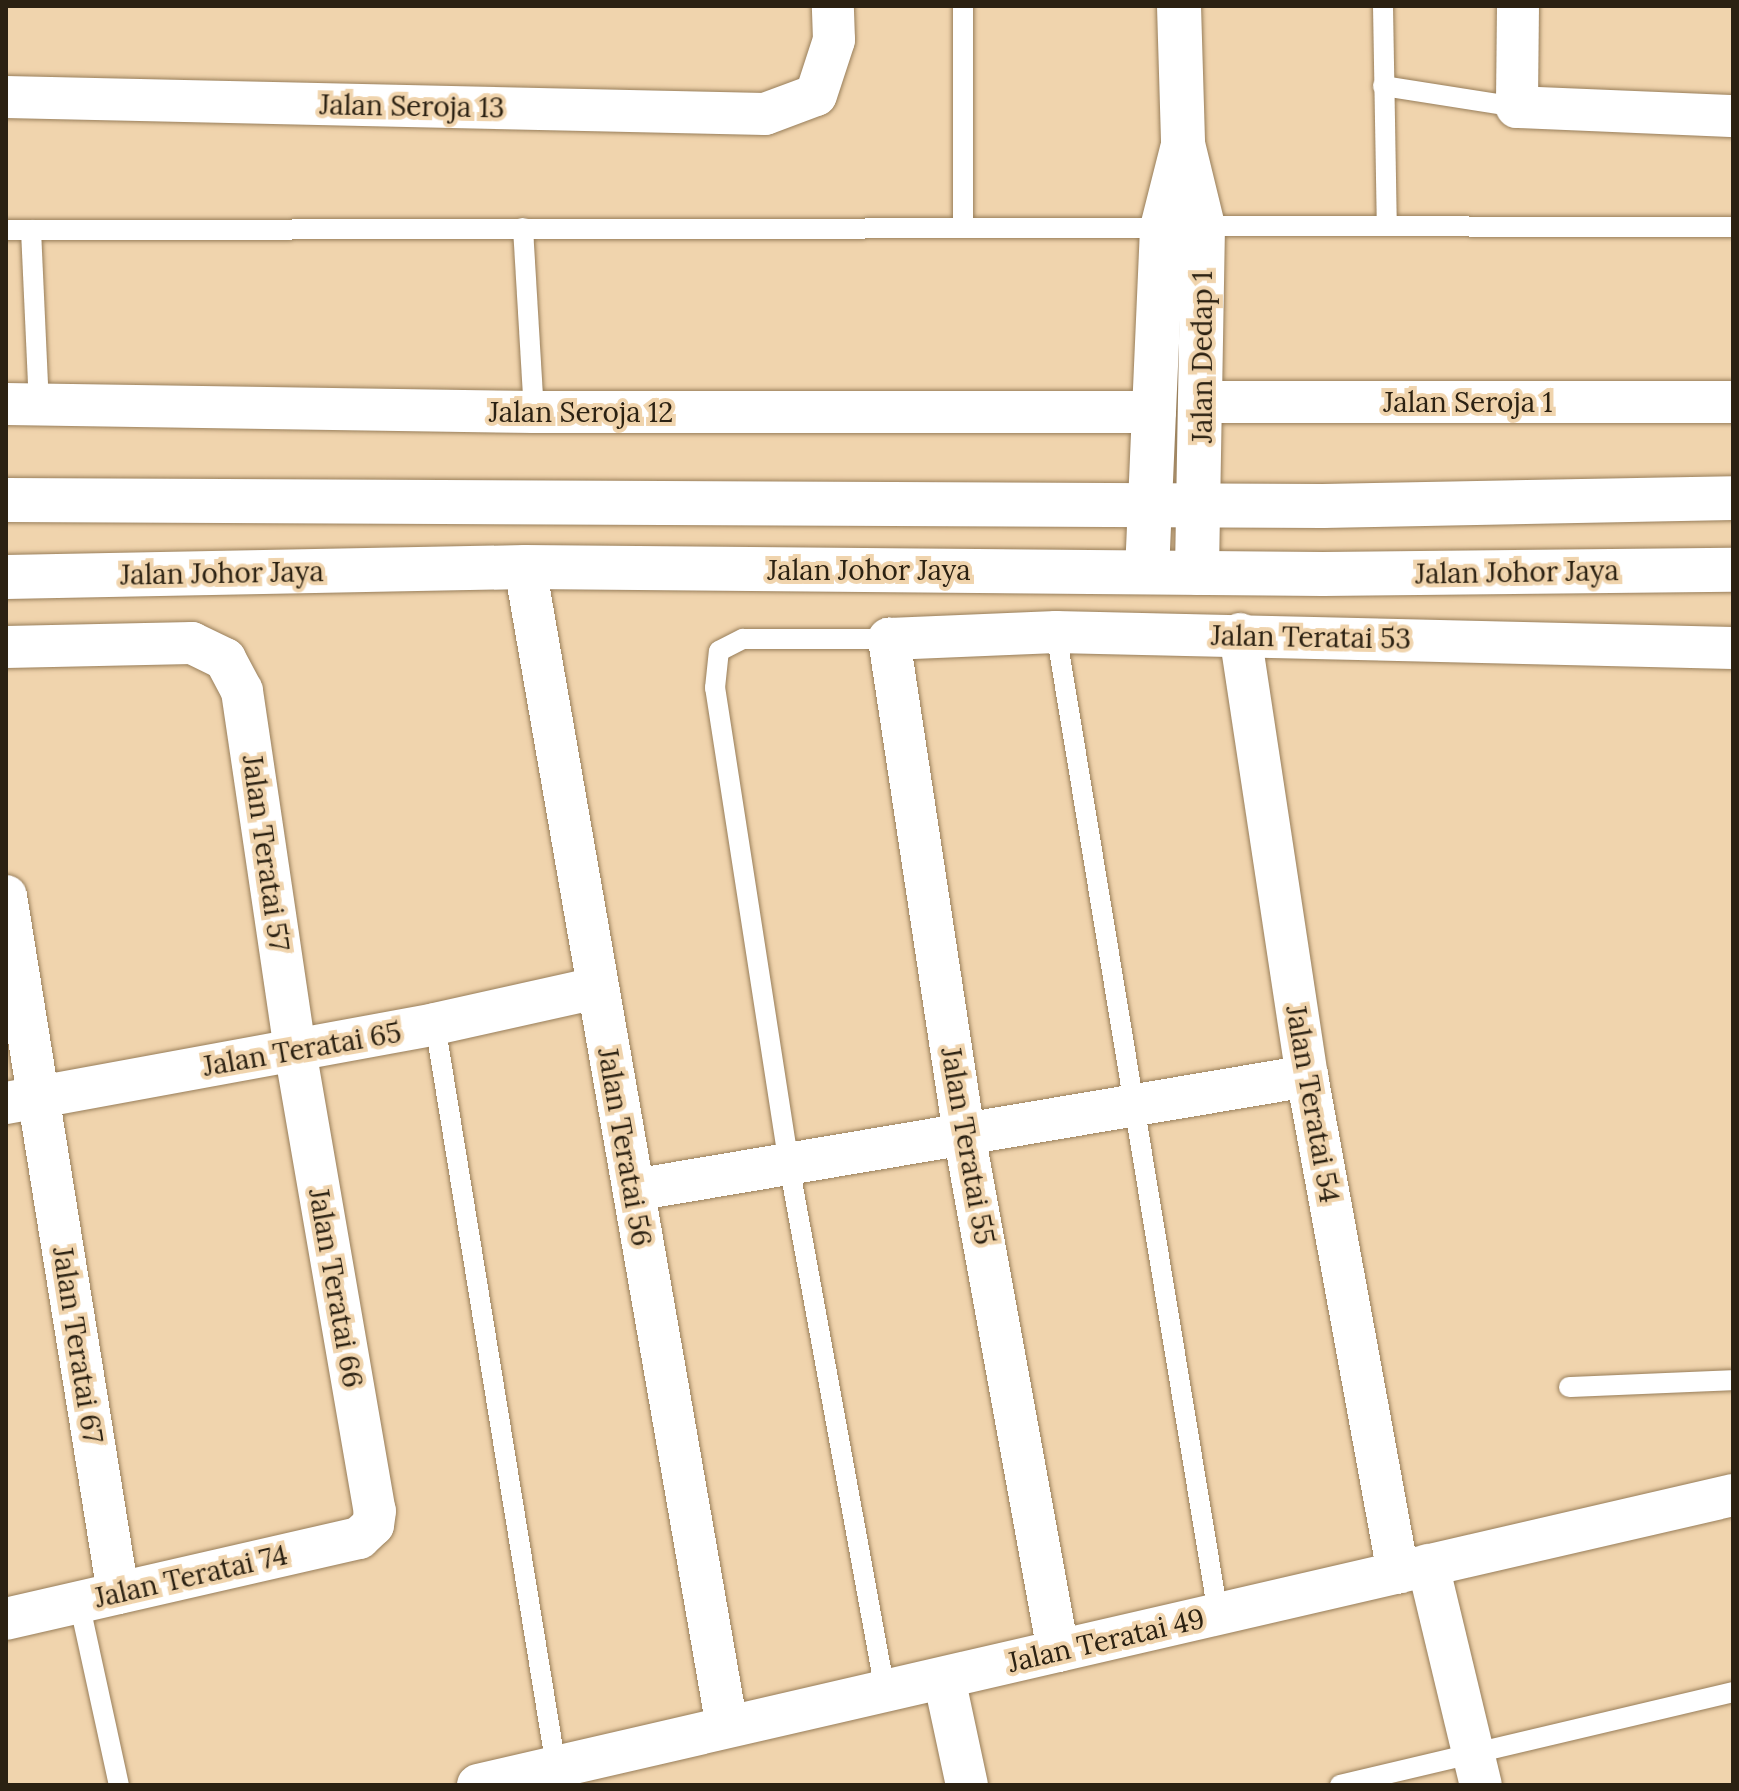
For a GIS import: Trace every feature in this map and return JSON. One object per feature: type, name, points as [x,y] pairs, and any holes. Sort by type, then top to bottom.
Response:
[{"type":"main road","name":"Jalan Dedap 1","points":[[1179,6],[1183,227],[1203,402],[1197,573]]},
{"type":"main road","name":"Jalan Dedap 1","points":[[1147,572],[1155,412],[1183,227]]},
{"type":"main road","points":[[6,500],[1200,505],[1733,498]]},
{"type":"main road","name":"Jalan Johor Jaya","points":[[6,577],[525,567],[1197,573],[1733,570]]},
{"type":"street","name":"Jalan Seroja 13","points":[[6,97],[765,114],[816,95],[834,40],[833,6]]},
{"type":"street","points":[[1518,6],[1517,107],[1733,116]]},
{"type":"street","name":"Jalan Seroja 1","points":[[1203,402],[1733,402]]},
{"type":"street","name":"Jalan Seroja 12","points":[[22,405],[534,412],[1155,412]]},
{"type":"street","name":"Jalan Teratai 56","points":[[525,567],[727,1727]]},
{"type":"street","name":"Jalan Teratai 53","points":[[889,639],[1056,632],[1733,648]]},
{"type":"street","name":"Jalan Teratai 54","points":[[1240,634],[1307,1076],[1413,1569],[1478,1770]]},
{"type":"street","name":"Jalan Teratai 55","points":[[889,639],[964,1134],[1058,1651]]},
{"type":"street","name":"Jalan Teratai 57","points":[[6,647],[192,643],[225,659],[242,691],[295,1050]]},
{"type":"street","name":"Jalan Teratai 67","points":[[6,896],[22,1100],[99,1598]]},
{"type":"street","name":"Jalan Teratai 65","points":[[22,1100],[435,1024],[596,988]]},
{"type":"street","name":"Jalan Teratai 66","points":[[295,1050],[375,1511],[373,1525]]},
{"type":"street","points":[[634,1190],[1307,1076]]},
{"type":"street","name":"Jalan Teratai 49","points":[[478,1785],[1733,1495]]},
{"type":"street","name":"Jalan Teratai 74","points":[[6,1619],[359,1538],[373,1525]]},
{"type":"street","points":[[944,1678],[967,1785]]},
{"type":"lane","points":[[963,6],[963,226]]},
{"type":"lane","points":[[1383,6],[1387,225]]},
{"type":"lane","points":[[1383,86],[1517,107]]},
{"type":"lane","points":[[6,230],[1387,225],[1733,227]]},
{"type":"lane","points":[[523,228],[534,412]]},
{"type":"lane","points":[[22,405],[31,230]]},
{"type":"lane","points":[[1056,632],[1130,1106],[1218,1614]]},
{"type":"lane","points":[[885,1691],[789,1165],[715,688],[719,651],[743,639],[889,639]]},
{"type":"lane","points":[[435,1024],[556,1767]]},
{"type":"lane","points":[[1569,1387],[1733,1380]]},
{"type":"lane","points":[[99,1598],[119,1785]]},
{"type":"lane","points":[[1340,1785],[1478,1770],[1733,1692]]}]
